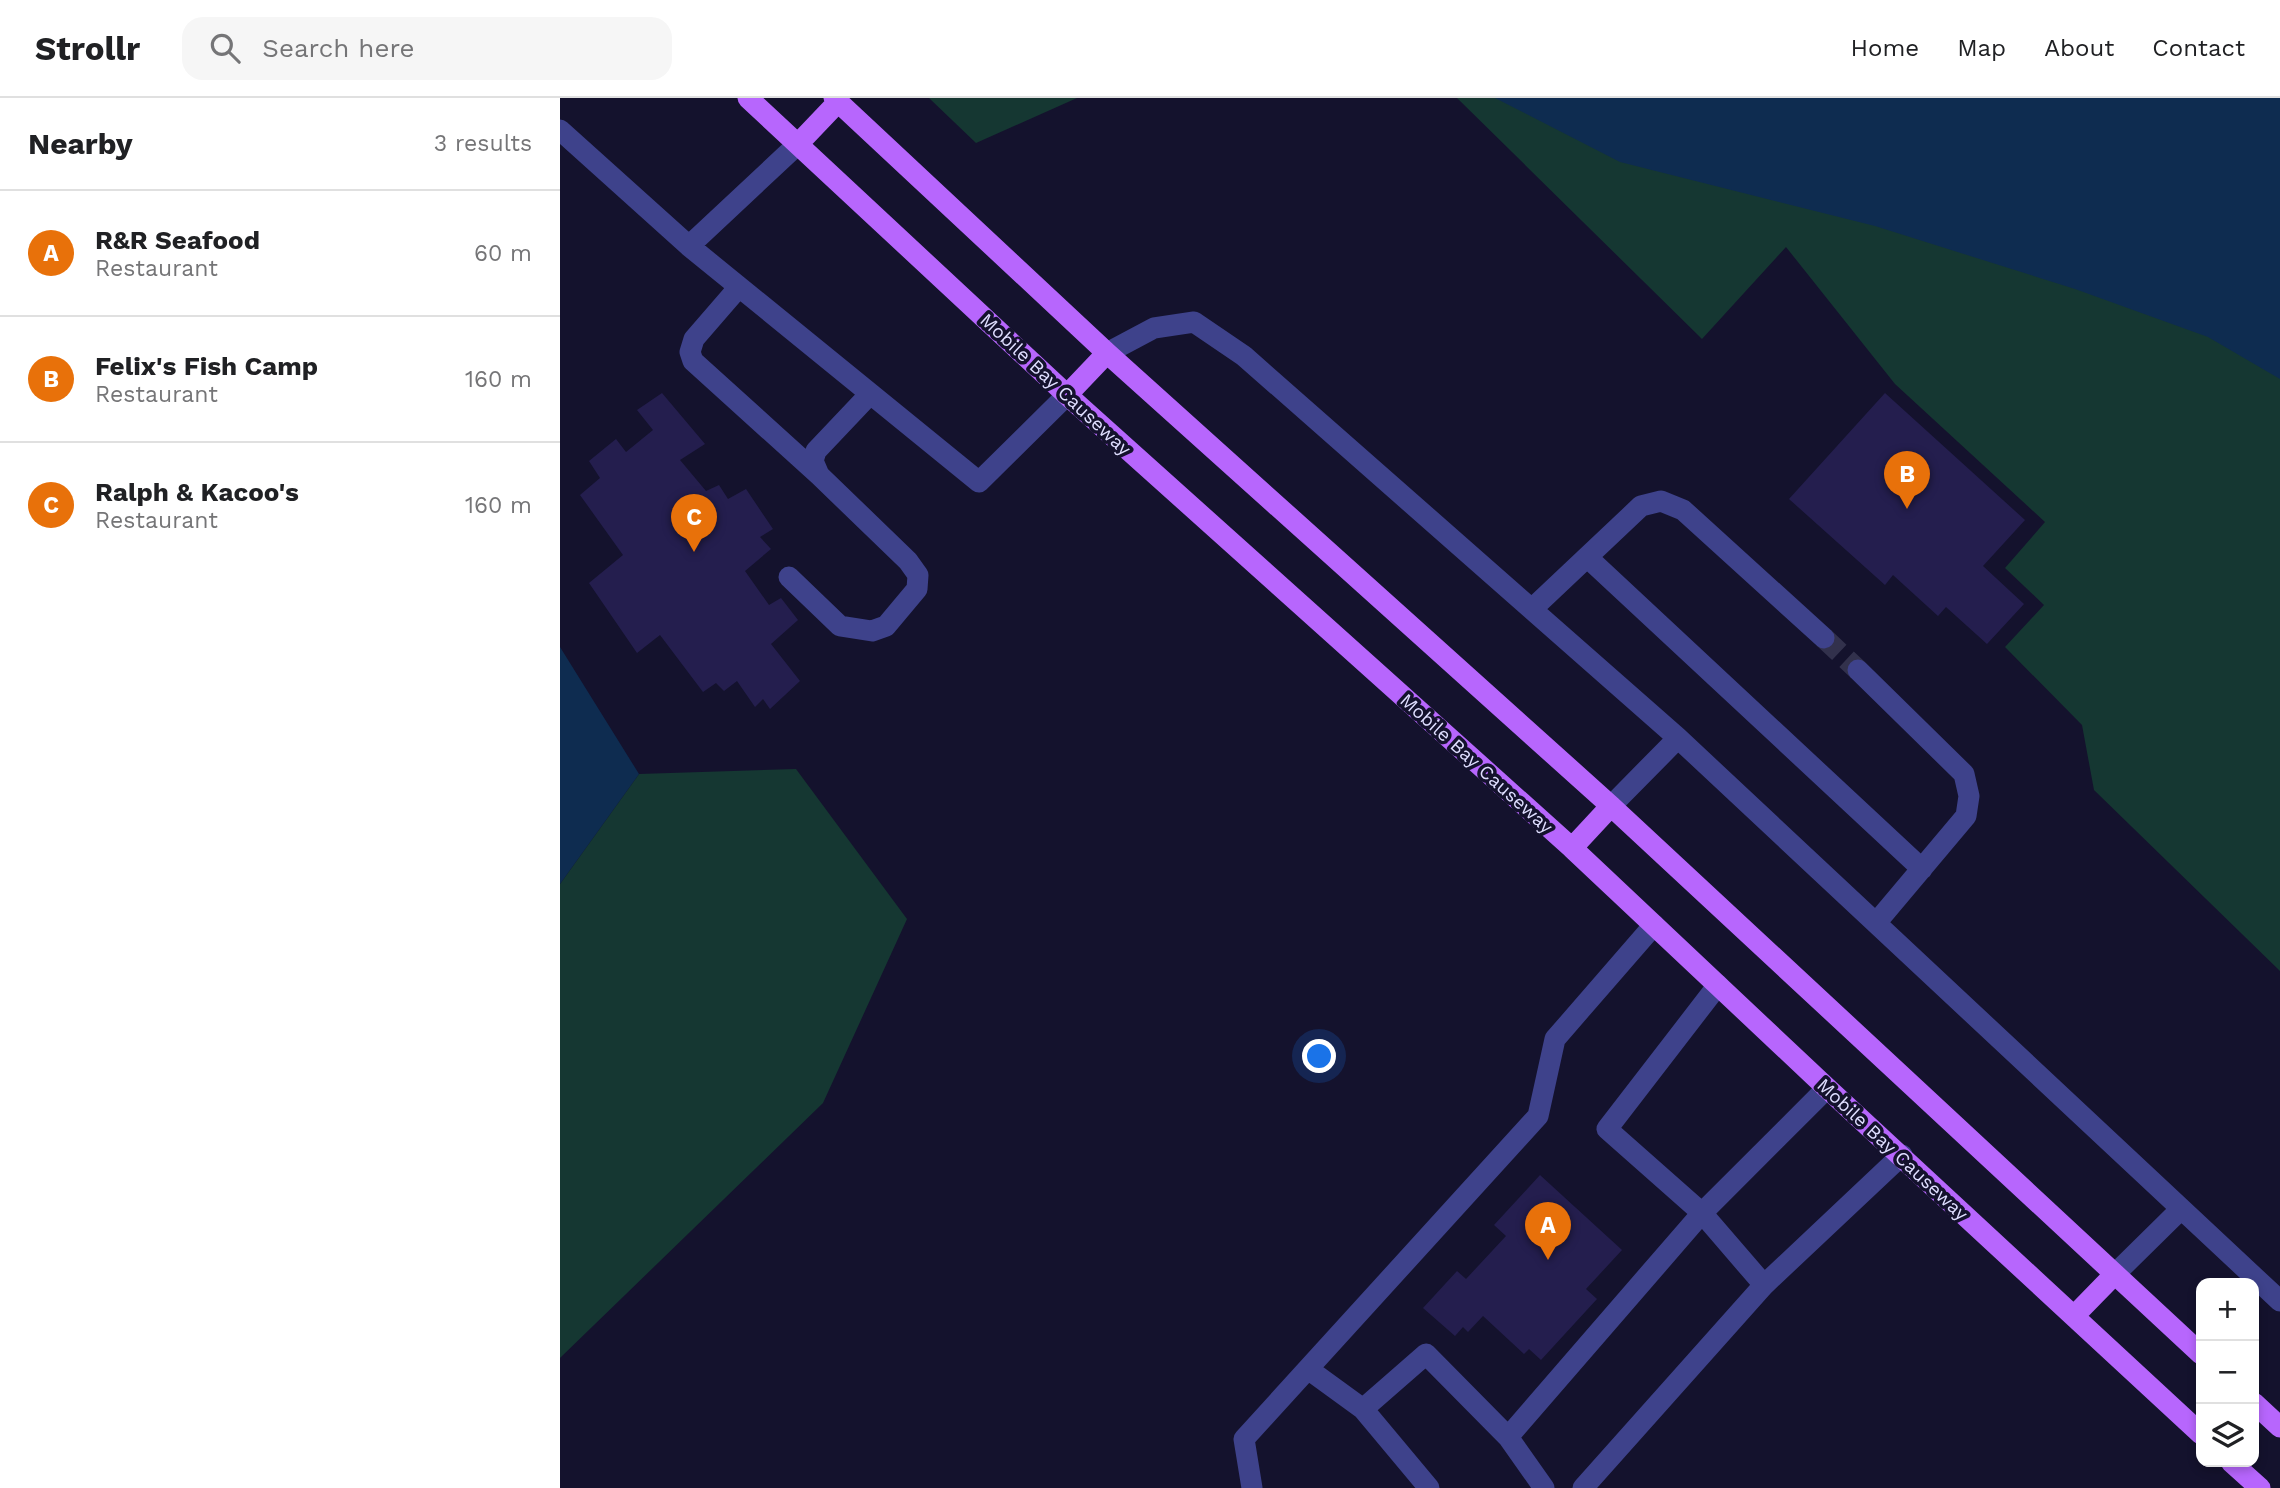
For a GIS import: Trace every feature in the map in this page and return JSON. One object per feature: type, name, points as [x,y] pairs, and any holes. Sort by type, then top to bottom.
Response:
[{"type":"main road","name":"Mobile Bay Causeway","points":[[748,98],[1066,395],[1572,848],[2196,1429]]},
{"type":"main road","points":[[797,144],[836,100],[1107,353],[1611,806],[2196,1349]]},
{"type":"main road","points":[[1066,395],[1107,353]]},
{"type":"main road","points":[[1572,848],[1611,806]]},
{"type":"main road","points":[[2074,1316],[2115,1274]]},
{"type":"main road","points":[[2255,1404],[2280,1427]]},
{"type":"main road","points":[[2237,1467],[2260,1488]]},
{"type":"lane","points":[[560,130],[689,246],[979,482],[1066,395]]},
{"type":"lane","points":[[689,246],[797,144]]},
{"type":"lane","points":[[739,287],[694,340],[691,352],[693,361],[819,475],[908,561],[918,575],[917,589],[887,626],[872,631],[840,626],[789,577]]},
{"type":"lane","points":[[1107,353],[1154,328],[1194,322],[1244,356],[1678,738],[2280,1301]]},
{"type":"lane","points":[[819,475],[813,461],[816,451],[870,394]]},
{"type":"lane","points":[[1532,610],[1641,506],[1661,501],[1683,510],[1824,638]]},
{"type":"lane","points":[[1587,557],[1922,869]]},
{"type":"lane","points":[[1858,670],[1964,774],[1969,796],[1966,816],[1876,923]]},
{"type":"lane","points":[[1611,806],[1678,738]]},
{"type":"lane","points":[[1252,1488],[1244,1439],[1538,1116],[1555,1039],[1654,925]]},
{"type":"lane","points":[[1718,985],[1607,1129],[1702,1213],[1764,1285]]},
{"type":"lane","points":[[1508,1437],[1702,1213],[1827,1088]]},
{"type":"lane","points":[[1583,1488],[1764,1285],[1902,1155]]},
{"type":"lane","points":[[2115,1274],[2181,1209]]},
{"type":"lane","points":[[1363,1409],[1426,1354],[1508,1437],[1544,1488]]},
{"type":"lane","points":[[1308,1369],[1363,1409],[1429,1488]]},
{"type":"green space","points":[[929,98],[1077,98],[976,143]]},
{"type":"green space","points":[[1457,98],[2280,98],[2280,971],[2094,790],[2082,725],[2005,647],[2044,605],[2005,568],[2045,522],[1895,384],[1786,247],[1702,339]]},
{"type":"green space","points":[[796,769],[907,919],[823,1103],[560,1358],[560,884],[639,774]]},
{"type":"water","points":[[1495,98],[2280,98],[2280,379],[2208,337],[2075,289],[1875,226],[1620,162]]},
{"type":"water","points":[[560,647],[639,774],[560,884]]},
{"type":"building","points":[[662,393],[705,444],[680,460],[706,491],[719,485],[728,499],[746,489],[773,529],[760,537],[771,549],[745,571],[769,605],[781,598],[798,620],[771,644],[800,681],[770,709],[763,699],[755,707],[737,681],[724,691],[716,683],[703,692],[660,635],[637,653],[589,583],[623,555],[580,495],[600,478],[589,461],[616,439],[626,452],[653,430],[637,410]]},
{"type":"building","points":[[1885,393],[2025,520],[1983,566],[2024,604],[1987,644],[1946,607],[1938,616],[1893,575],[1885,585],[1789,499]]},
{"type":"building","points":[[1540,1175],[1622,1250],[1586,1289],[1597,1299],[1541,1360],[1529,1349],[1524,1354],[1483,1316],[1468,1332],[1463,1327],[1455,1336],[1423,1308],[1457,1271],[1466,1279],[1506,1236],[1494,1225]]},
{"type":"tunnel","points":[[1824,638],[1858,670]]},
{"type":"place","name":"Felix's Fish Camp","points":[[1907,509]]},
{"type":"place","name":"Ralph & Kacoo's","points":[[694,552]]},
{"type":"place","name":"R&R Seafood","points":[[1548,1260]]}]
